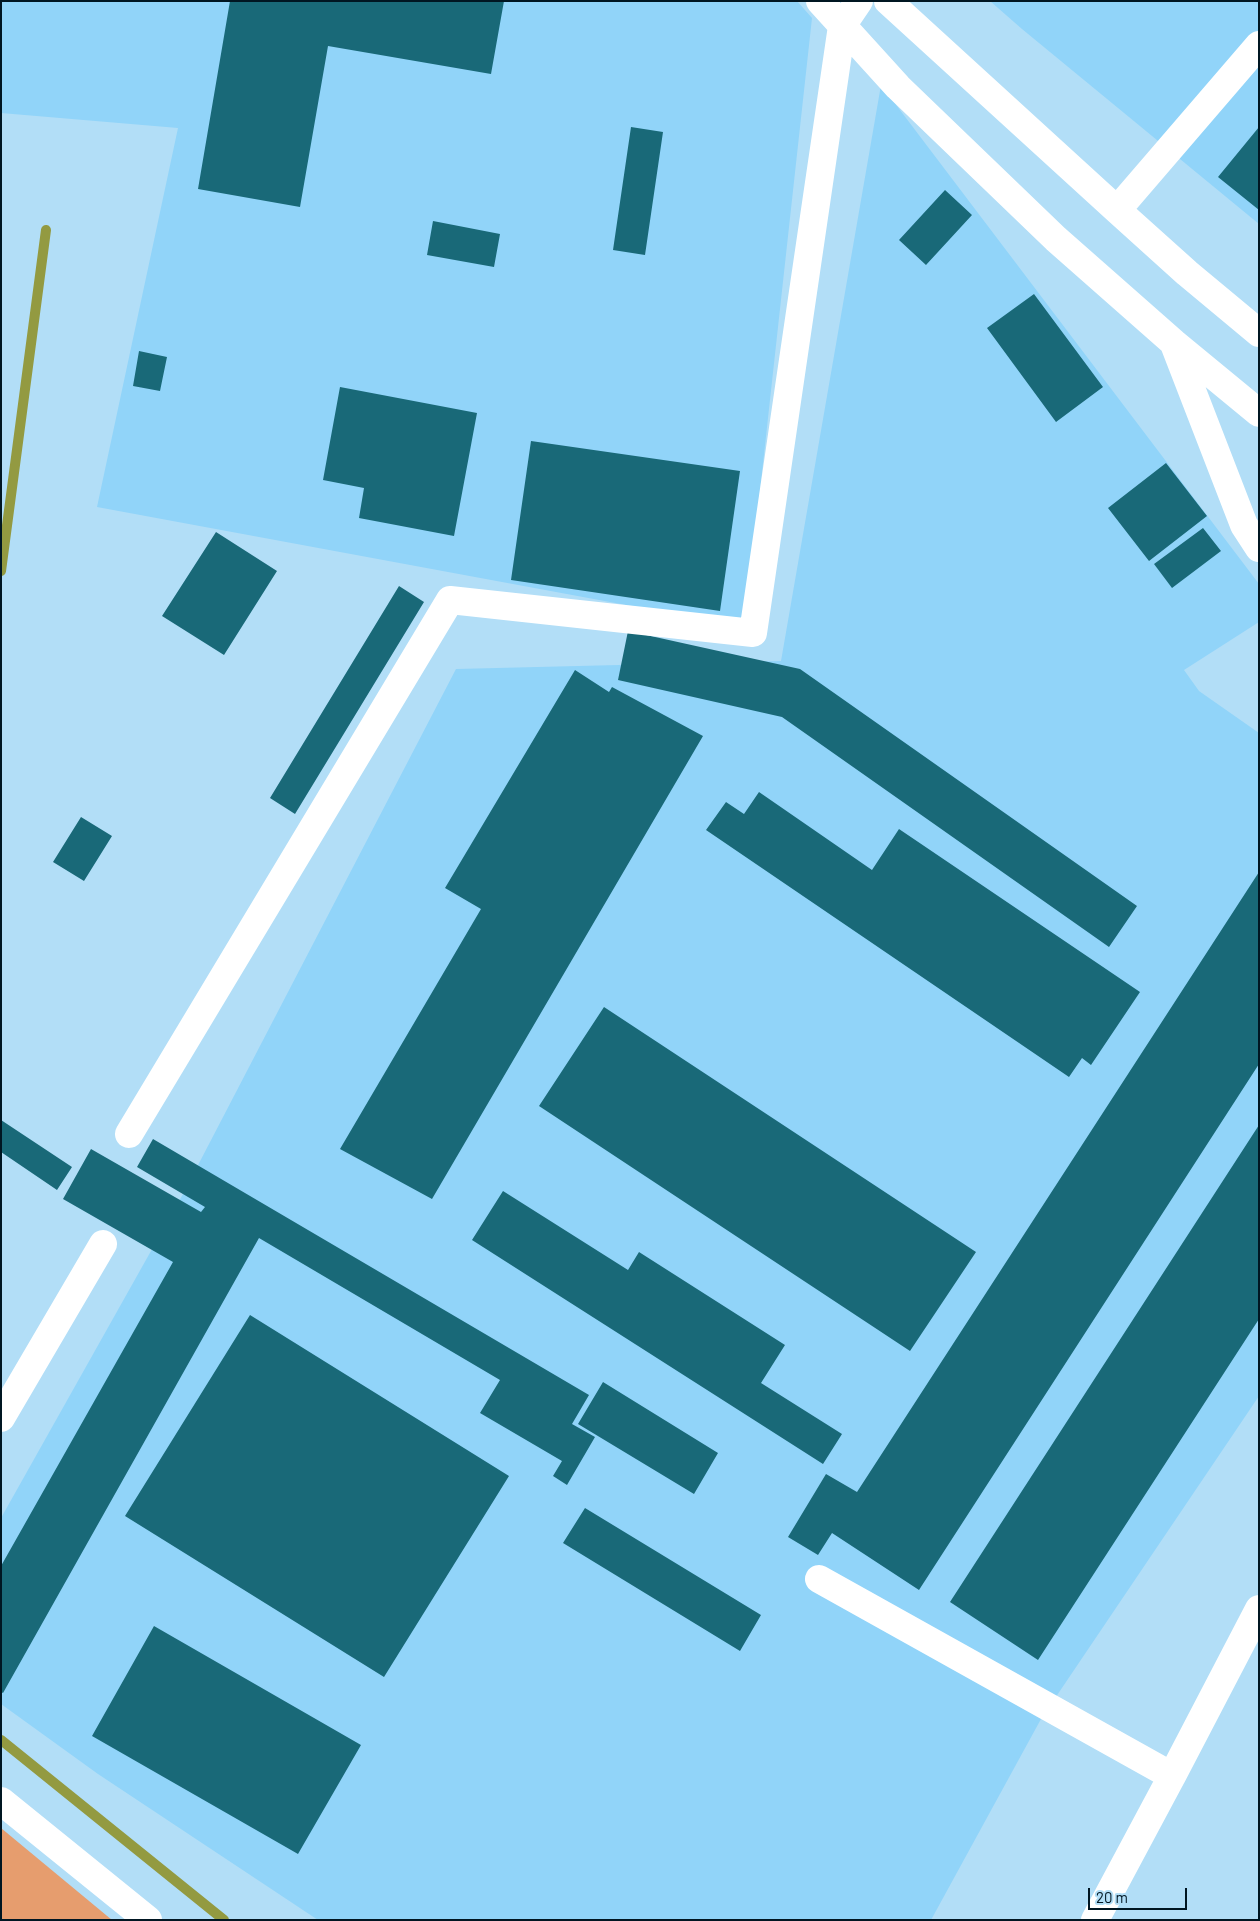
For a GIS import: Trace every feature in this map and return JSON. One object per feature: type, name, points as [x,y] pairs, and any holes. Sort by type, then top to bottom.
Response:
[{"type":"street","points":[[820,1],[898,87],[1056,239],[1174,343],[1259,413]]},
{"type":"street","points":[[129,1134],[450,600],[753,633],[842,26],[859,1]]},
{"type":"street","points":[[888,1],[1187,273],[1259,333]]},
{"type":"street","points":[[1117,210],[1259,45]]},
{"type":"street","points":[[1174,343],[1244,525],[1259,548]]},
{"type":"street","points":[[1,1418],[103,1244]]},
{"type":"street","points":[[819,1579],[1172,1776]]},
{"type":"street","points":[[1095,1920],[1259,1609]]},
{"type":"street","points":[[1,1801],[148,1920]]},
{"type":"shaded area","points":[[1,1],[797,1],[812,18],[745,627],[97,507],[178,128],[1,113]]},
{"type":"shaded area","points":[[990,1],[1259,1],[1259,224],[1022,29]]},
{"type":"shaded area","points":[[881,85],[1259,584],[1259,622],[1184,670],[1199,691],[1259,733],[1259,1396],[1041,1719],[931,1920],[318,1920],[98,1774],[1,1704],[1,1518],[183,1194],[456,669],[781,661]]},
{"type":"shaded area","points":[[1,1828],[112,1920],[1,1920]]},
{"type":"building","points":[[230,1],[504,1],[491,74],[328,46],[300,207],[198,189]]},
{"type":"building","points":[[631,127],[663,132],[645,255],[613,250]]},
{"type":"building","points":[[1259,127],[1259,210],[1218,177]]},
{"type":"building","points":[[945,190],[972,215],[926,265],[899,240]]},
{"type":"building","points":[[433,221],[500,234],[494,267],[427,255]]},
{"type":"building","points":[[1034,294],[1103,387],[1056,422],[987,328]]},
{"type":"building","points":[[139,351],[167,357],[160,391],[133,386]]},
{"type":"building","points":[[340,387],[477,413],[454,536],[359,518],[364,488],[323,480]]},
{"type":"building","points":[[531,441],[740,471],[720,611],[511,580]]},
{"type":"building","points":[[1166,463],[1207,516],[1149,561],[1108,508]]},
{"type":"building","points":[[1203,528],[1221,551],[1172,588],[1154,564]]},
{"type":"building","points":[[216,532],[277,571],[224,655],[162,616]]},
{"type":"building","points":[[399,586],[424,602],[295,814],[270,798]]},
{"type":"building","points":[[628,631],[800,669],[1137,906],[1109,947],[782,717],[618,680]]},
{"type":"building","points":[[575,670],[609,692],[612,687],[703,736],[432,1199],[340,1149],[481,909],[445,888]]},
{"type":"building","points":[[759,792],[872,870],[899,829],[1140,992],[1091,1065],[1082,1058],[1069,1077],[706,830],[726,802],[744,814]]},
{"type":"building","points":[[81,817],[112,836],[84,881],[53,862]]},
{"type":"building","points":[[1259,872],[1259,1064],[919,1590],[832,1533],[818,1555],[788,1537],[826,1474],[857,1492]]},
{"type":"building","points":[[604,1007],[976,1252],[910,1351],[539,1106]]},
{"type":"building","points":[[1,1120],[72,1167],[57,1190],[1,1152]]},
{"type":"building","points":[[1259,1125],[1259,1319],[1038,1660],[950,1602]]},
{"type":"building","points":[[153,1139],[589,1395],[572,1424],[595,1437],[567,1485],[553,1476],[562,1461],[480,1413],[500,1380],[259,1238],[3,1693],[1,1692],[1,1566],[173,1262],[63,1199],[91,1149],[201,1212],[205,1207],[137,1167]]},
{"type":"building","points":[[503,1191],[628,1270],[639,1252],[785,1345],[761,1383],[842,1434],[823,1464],[472,1240]]},
{"type":"building","points":[[250,1315],[509,1476],[384,1677],[125,1516]]},
{"type":"building","points":[[603,1382],[718,1453],[694,1494],[578,1424]]},
{"type":"building","points":[[585,1508],[761,1615],[740,1651],[563,1543]]},
{"type":"building","points":[[154,1626],[361,1745],[298,1854],[92,1736]]},
{"type":"waterway","points":[[1,571],[46,230]]},
{"type":"waterway","points":[[1,1740],[224,1920]]}]
